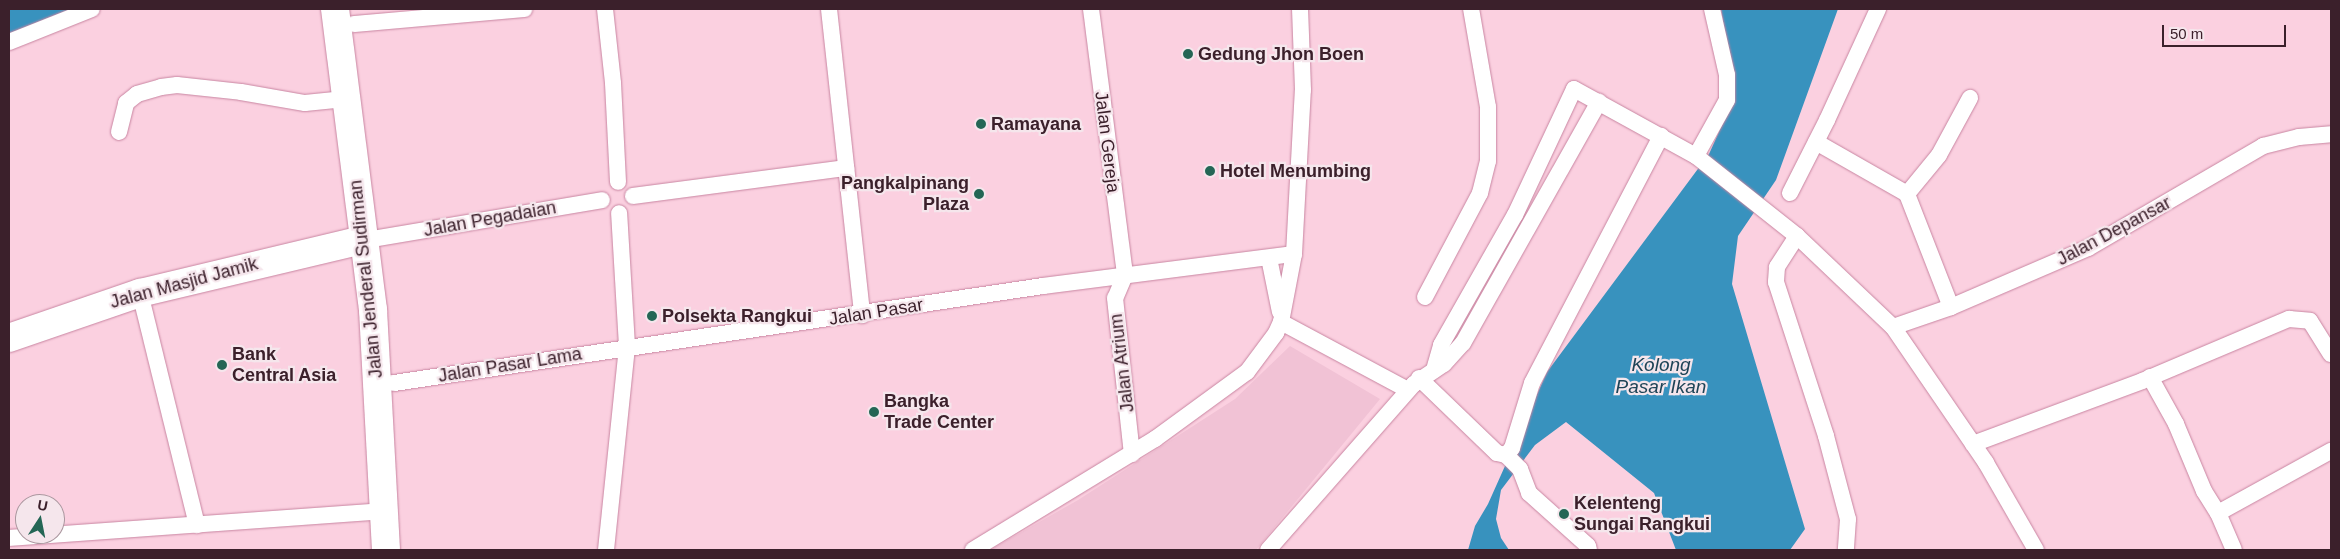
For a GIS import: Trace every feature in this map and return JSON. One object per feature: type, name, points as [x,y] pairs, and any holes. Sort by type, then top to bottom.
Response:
[{"type":"highway","name":"Jalan Jenderal Sudirman","points":[[348,14],[345,99],[371,239],[394,383],[401,550]]},
{"type":"highway","name":"Jalan Jenderal Sudirman","points":[[348,14],[371,239],[386,550]]},
{"type":"highway","name":"Jalan Masjid Jamik","points":[[9,338],[140,293],[371,239]]},
{"type":"street","points":[[9,42],[92,9]]},
{"type":"street","points":[[348,14],[524,9]]},
{"type":"street","points":[[604,9],[613,83],[618,182]]},
{"type":"street","points":[[829,9],[862,315]]},
{"type":"street","name":"Jalan Gereja","points":[[1091,9],[1125,275]]},
{"type":"street","points":[[973,550],[1132,454],[1247,372],[1281,322],[1294,254],[1303,90],[1300,9]]},
{"type":"street","points":[[1425,297],[1480,193],[1488,161],[1488,107],[1470,9]]},
{"type":"street","points":[[1697,157],[1727,100],[1727,75],[1712,9]]},
{"type":"street","points":[[1790,193],[1878,9]]},
{"type":"street","points":[[119,132],[126,103],[137,94],[160,87],[177,85],[241,92],[305,103],[345,99]]},
{"type":"street","points":[[1434,370],[1448,332],[1500,244],[1574,89],[1697,157],[1797,236],[1893,327],[1973,444],[2036,550]]},
{"type":"street","points":[[1907,194],[1939,155],[1970,98]]},
{"type":"street","points":[[1268,550],[1414,384],[1444,364],[1463,343],[1533,223],[1599,102]]},
{"type":"street","name":"Jalan Depansar","points":[[1893,327],[1950,307],[2088,248],[2263,146],[2299,137],[2331,134]]},
{"type":"street","points":[[1507,456],[1512,448],[1532,383],[1661,136]]},
{"type":"street","points":[[1816,142],[1907,194],[1950,307]]},
{"type":"street","points":[[633,196],[846,168]]},
{"type":"street","points":[[618,182],[631,189],[633,196],[630,208],[619,213],[608,210],[602,200],[606,188],[618,182]]},
{"type":"street","name":"Jalan Pegadaian","points":[[371,239],[602,200]]},
{"type":"street","points":[[606,550],[627,346],[619,213]]},
{"type":"street","points":[[1515,215],[1533,223]]},
{"type":"street","points":[[1797,236],[1777,267],[1776,282],[1848,519],[1846,550]]},
{"type":"street","points":[[1500,244],[1516,253]]},
{"type":"street","name":"Jalan Pasar","points":[[627,346],[862,315],[1125,275],[1294,254]]},
{"type":"street","points":[[1270,258],[1281,322]]},
{"type":"street","name":"Jalan Atrium","points":[[1125,275],[1115,298],[1132,454]]},
{"type":"street","points":[[140,293],[197,526]]},
{"type":"street","points":[[1973,444],[2150,377],[2289,319],[2310,321],[2331,354]]},
{"type":"street","points":[[1281,322],[1414,384],[1497,453],[1507,456],[1520,469],[1529,493],[1588,546],[1589,550]]},
{"type":"street","name":"Jalan Pasar Lama","points":[[394,383],[627,346]]},
{"type":"street","points":[[2150,377],[2176,424],[2204,491],[2218,513],[2234,550]]},
{"type":"street","points":[[2218,513],[2331,451]]},
{"type":"street","points":[[9,538],[197,526],[384,511]]},
{"type":"shaded area","points":[[1290,346],[1380,399],[1256,550],[990,550],[1078,500],[1235,399]]},
{"type":"water","points":[[9,9],[82,9],[9,38]]},
{"type":"water","name":"Kolong Pasar Ikan","points":[[1721,9],[1838,9],[1776,180],[1738,236],[1732,284],[1805,529],[1790,550],[1676,550],[1654,493],[1566,422],[1535,445],[1501,490],[1496,519],[1501,538],[1509,550],[1468,550],[1475,526],[1488,504],[1547,372],[1709,154],[1735,96]]},
{"type":"place","name":"Gedung Jhon Boen","points":[[1188,54]]},
{"type":"place","name":"Ramayana","points":[[981,124]]},
{"type":"place","name":"Hotel Menumbing","points":[[1210,171]]},
{"type":"place","name":"Pangkalpinang Plaza","points":[[979,194]]},
{"type":"place","name":"Polsekta Rangkui","points":[[652,316]]},
{"type":"place","name":"Bank Central Asia","points":[[222,365]]},
{"type":"place","name":"Bangka Trade Center","points":[[874,412]]},
{"type":"place","name":"Kelenteng Sungai Rangkui","points":[[1564,514]]}]
